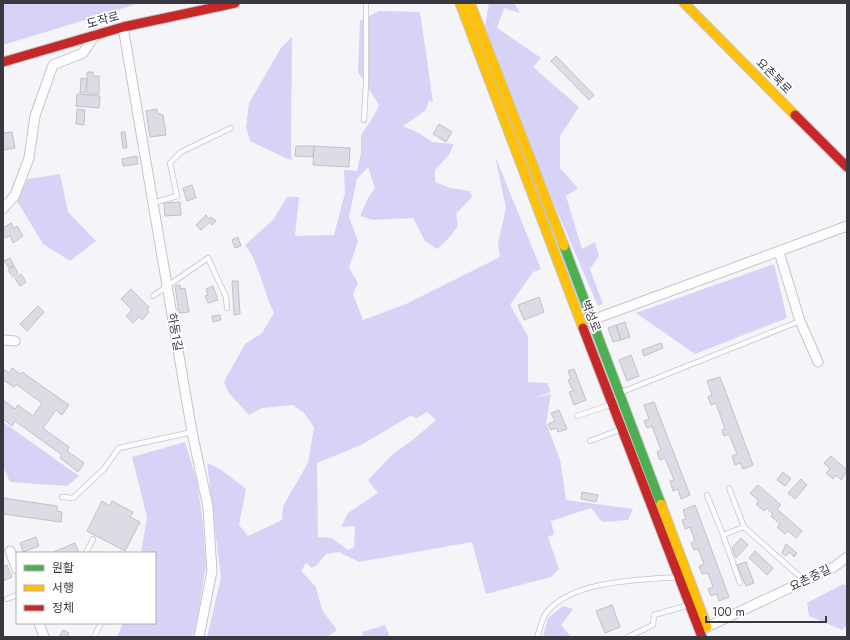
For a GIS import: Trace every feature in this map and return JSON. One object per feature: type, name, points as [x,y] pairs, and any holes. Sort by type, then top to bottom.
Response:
[{"type":"main road","name":"도작로","points":[[3,62],[122,27],[235,3]]},
{"type":"main road","name":"벽성로","points":[[460,3],[611,405],[702,637]]},
{"type":"main road","name":"벽성로","points":[[470,3],[620,393],[707,627],[708,637]]},
{"type":"main road","name":"요촌북로","points":[[684,3],[847,167]]},
{"type":"street","name":"하동1길","points":[[122,27],[192,432],[208,507],[212,571],[199,637]]},
{"type":"street","points":[[3,209],[16,195],[29,158],[35,116],[53,65],[83,53],[96,34]]},
{"type":"street","points":[[592,320],[847,226]]},
{"type":"street","points":[[779,252],[800,321],[818,362]]},
{"type":"street","points":[[3,340],[15,341]]},
{"type":"street","points":[[10,551],[16,566]]},
{"type":"street","name":"요촌중길","points":[[707,627],[834,567],[847,558]]},
{"type":"street","points":[[39,624],[44,637]]},
{"type":"lane","points":[[364,120],[366,83],[366,3]]},
{"type":"lane","points":[[153,203],[178,196],[170,163],[180,152],[231,128]]},
{"type":"lane","points":[[153,296],[208,258],[226,296],[227,308]]},
{"type":"lane","points":[[620,393],[800,321]]},
{"type":"lane","points":[[577,416],[611,405]]},
{"type":"lane","points":[[590,441],[621,430]]},
{"type":"lane","points":[[62,497],[73,498],[104,469],[119,448],[192,432]]},
{"type":"lane","points":[[728,488],[744,527],[805,581]]},
{"type":"lane","points":[[707,495],[740,583]]},
{"type":"lane","points":[[723,535],[744,527]]},
{"type":"lane","points":[[86,552],[93,539]]},
{"type":"lane","points":[[537,637],[542,619],[548,610],[580,590],[608,584],[678,577]]},
{"type":"lane","points":[[7,599],[16,595]]},
{"type":"lane","points":[[628,637],[653,625],[654,615],[689,605]]},
{"type":"lane","points":[[94,637],[100,624]]},
{"type":"shaded area","points":[[3,3],[140,3],[3,45]]},
{"type":"shaded area","points":[[489,3],[514,3],[520,13],[504,8],[497,28],[541,58],[533,67],[579,107],[560,136],[560,168],[578,188],[566,196],[582,249],[595,242],[599,256],[590,269],[603,304],[598,306],[542,176],[485,27]]},
{"type":"shaded area","points":[[379,11],[420,12],[433,102],[429,101],[426,110],[403,126],[419,133],[432,142],[454,144],[449,155],[435,170],[435,182],[450,188],[470,191],[472,197],[456,214],[458,226],[448,239],[437,249],[425,241],[413,218],[373,220],[360,216],[368,198],[375,188],[368,167],[357,179],[349,217],[358,241],[349,268],[358,283],[353,294],[363,320],[406,304],[500,257],[498,243],[506,208],[495,156],[541,269],[533,272],[510,305],[528,336],[528,382],[547,383],[551,392],[534,398],[551,394],[546,423],[560,459],[566,500],[633,509],[628,520],[602,522],[591,508],[551,521],[554,534],[548,537],[559,569],[551,577],[486,594],[472,542],[359,562],[339,552],[326,554],[317,565],[312,568],[306,563],[301,571],[316,587],[322,610],[337,630],[327,637],[207,637],[221,578],[207,463],[220,469],[246,489],[239,525],[248,536],[282,520],[283,506],[308,463],[314,427],[304,413],[293,405],[262,408],[249,415],[228,392],[224,382],[245,344],[262,333],[274,313],[258,269],[245,245],[273,220],[287,197],[299,197],[295,236],[334,235],[345,193],[344,170],[357,171],[361,153],[361,135],[374,116],[379,105],[358,72],[360,21]],"holes":[[[427,412],[436,420],[414,439],[393,454],[368,480],[378,493],[348,513],[341,527],[355,526],[354,547],[348,550],[332,538],[318,537],[317,463],[361,445],[410,416],[417,418]]]},
{"type":"shaded area","points":[[292,37],[292,161],[250,141],[246,127],[249,103],[281,48]]},
{"type":"shaded area","points":[[60,174],[68,212],[96,241],[70,261],[43,244],[17,201],[28,179]]},
{"type":"shaded area","points":[[774,264],[787,318],[695,354],[636,313]]},
{"type":"shaded area","points":[[3,422],[79,476],[67,486],[10,482],[3,467]]},
{"type":"shaded area","points":[[185,442],[197,481],[203,522],[206,566],[195,631],[192,637],[117,637],[123,624],[156,624],[156,552],[141,552],[147,517],[132,457]]},
{"type":"shaded area","points":[[843,584],[847,586],[847,625],[842,630],[809,616],[807,603]]},
{"type":"shaded area","points":[[563,606],[573,609],[561,625],[571,637],[543,637],[548,618]]},
{"type":"shaded area","points":[[385,625],[390,637],[363,637],[362,632]]},
{"type":"building","points":[[556,56],[594,95],[589,100],[551,61]]},
{"type":"building","points":[[87,72],[93,72],[93,76],[99,76],[99,94],[87,94]]},
{"type":"building","points":[[81,78],[87,79],[85,93],[80,93]]},
{"type":"building","points":[[77,94],[100,96],[99,108],[76,106]]},
{"type":"building","points":[[77,109],[85,110],[84,125],[76,124]]},
{"type":"building","points":[[157,109],[157,113],[163,115],[166,135],[150,137],[146,111]]},
{"type":"building","points":[[439,124],[452,132],[446,142],[433,134]]},
{"type":"building","points":[[12,132],[15,148],[3,150],[3,133]]},
{"type":"building","points":[[121,132],[125,132],[127,148],[123,148]]},
{"type":"building","points":[[296,146],[314,146],[313,157],[295,156]]},
{"type":"building","points":[[314,146],[350,148],[349,167],[313,165]]},
{"type":"building","points":[[137,156],[138,164],[123,166],[122,159]]},
{"type":"building","points":[[192,185],[196,198],[187,201],[183,188]]},
{"type":"building","points":[[180,202],[181,215],[165,216],[164,203]]},
{"type":"building","points":[[206,215],[209,219],[211,217],[216,221],[212,225],[210,222],[201,230],[196,225]]},
{"type":"building","points":[[11,223],[14,228],[17,226],[23,236],[13,243],[10,235],[6,238],[3,234],[3,228]]},
{"type":"building","points":[[238,237],[241,246],[235,248],[232,240]]},
{"type":"building","points":[[10,258],[14,265],[9,268],[4,261]]},
{"type":"building","points":[[14,266],[18,273],[13,277],[8,270]]},
{"type":"building","points":[[21,274],[26,282],[20,286],[15,278]]},
{"type":"building","points":[[232,281],[238,281],[240,314],[234,315]]},
{"type":"building","points":[[180,285],[181,289],[185,288],[189,312],[179,313],[175,286]]},
{"type":"building","points":[[213,286],[218,300],[208,303],[205,296],[208,295],[206,289]]},
{"type":"building","points":[[131,289],[149,307],[147,310],[149,312],[142,320],[139,317],[133,323],[126,316],[132,310],[121,299]]},
{"type":"building","points":[[539,297],[544,312],[524,320],[518,305]]},
{"type":"building","points":[[38,306],[44,312],[27,331],[20,324]]},
{"type":"building","points":[[220,315],[221,320],[213,322],[212,316]]},
{"type":"building","points":[[625,322],[630,337],[621,340],[616,325]]},
{"type":"building","points":[[616,325],[621,340],[613,342],[608,328]]},
{"type":"building","points":[[661,343],[663,348],[644,356],[642,350]]},
{"type":"building","points":[[631,355],[639,376],[627,381],[619,360]]},
{"type":"building","points":[[12,368],[20,374],[22,372],[69,405],[62,415],[56,410],[43,428],[69,447],[67,451],[84,463],[78,472],[60,458],[62,455],[15,421],[12,426],[3,419],[3,400],[15,409],[18,405],[33,416],[42,403],[16,384],[14,387],[3,380],[3,373],[5,370],[9,373]]},
{"type":"building","points":[[574,369],[586,400],[574,405],[569,392],[573,391],[568,380],[571,379],[568,371]]},
{"type":"building","points":[[720,377],[753,465],[743,469],[740,463],[735,465],[732,456],[737,454],[729,434],[724,436],[722,430],[725,429],[716,403],[711,405],[708,397],[712,395],[707,381]]},
{"type":"building","points":[[654,402],[690,495],[681,499],[678,489],[673,491],[670,481],[674,480],[665,458],[660,460],[657,452],[661,450],[652,426],[647,428],[644,421],[649,419],[644,405]]},
{"type":"building","points":[[559,410],[567,429],[558,432],[557,428],[551,430],[548,424],[555,421],[551,413]]},
{"type":"building","points":[[831,456],[847,470],[841,480],[836,475],[833,479],[826,473],[830,469],[824,463]]},
{"type":"building","points":[[783,472],[791,479],[785,486],[777,480]]},
{"type":"building","points":[[801,479],[807,485],[795,499],[788,493]]},
{"type":"building","points":[[758,485],[781,505],[777,509],[802,531],[796,538],[788,531],[785,534],[777,527],[780,524],[771,516],[773,514],[766,508],[764,511],[756,504],[759,501],[750,493]]},
{"type":"building","points":[[582,492],[598,495],[596,502],[581,499]]},
{"type":"building","points":[[3,498],[57,506],[57,511],[62,512],[61,522],[3,514]]},
{"type":"building","points":[[102,501],[110,506],[112,501],[133,512],[130,517],[140,522],[125,551],[87,531]]},
{"type":"building","points":[[695,505],[729,597],[719,601],[717,594],[711,596],[708,589],[713,587],[708,573],[702,574],[699,566],[704,564],[698,549],[694,550],[691,543],[695,541],[690,527],[685,529],[682,520],[686,519],[683,510]]},
{"type":"building","points":[[36,537],[39,546],[23,552],[20,543]]},
{"type":"building","points":[[741,538],[748,545],[736,558],[732,548]]},
{"type":"building","points":[[75,543],[79,552],[53,552]]},
{"type":"building","points":[[786,544],[797,553],[794,557],[790,552],[786,556],[782,553]]},
{"type":"building","points":[[755,551],[773,568],[767,575],[749,558]]},
{"type":"building","points":[[746,562],[754,583],[746,586],[737,565]]},
{"type":"building","points":[[7,565],[12,577],[3,581],[3,567]]},
{"type":"building","points":[[612,605],[620,627],[605,633],[596,611]]},
{"type":"building","points":[[63,630],[69,633],[67,637],[59,637]]},
{"type":"traffic: fast","points":[[564,246],[661,504]]},
{"type":"traffic: slow","points":[[460,3],[583,328]]},
{"type":"traffic: slow","points":[[470,3],[564,246]]},
{"type":"traffic: slow","points":[[684,3],[795,115]]},
{"type":"traffic: slow","points":[[661,504],[707,627]]},
{"type":"traffic: jam","points":[[3,62],[123,27],[235,3]]},
{"type":"traffic: jam","points":[[795,115],[847,167]]},
{"type":"traffic: jam","points":[[583,328],[702,637]]}]
